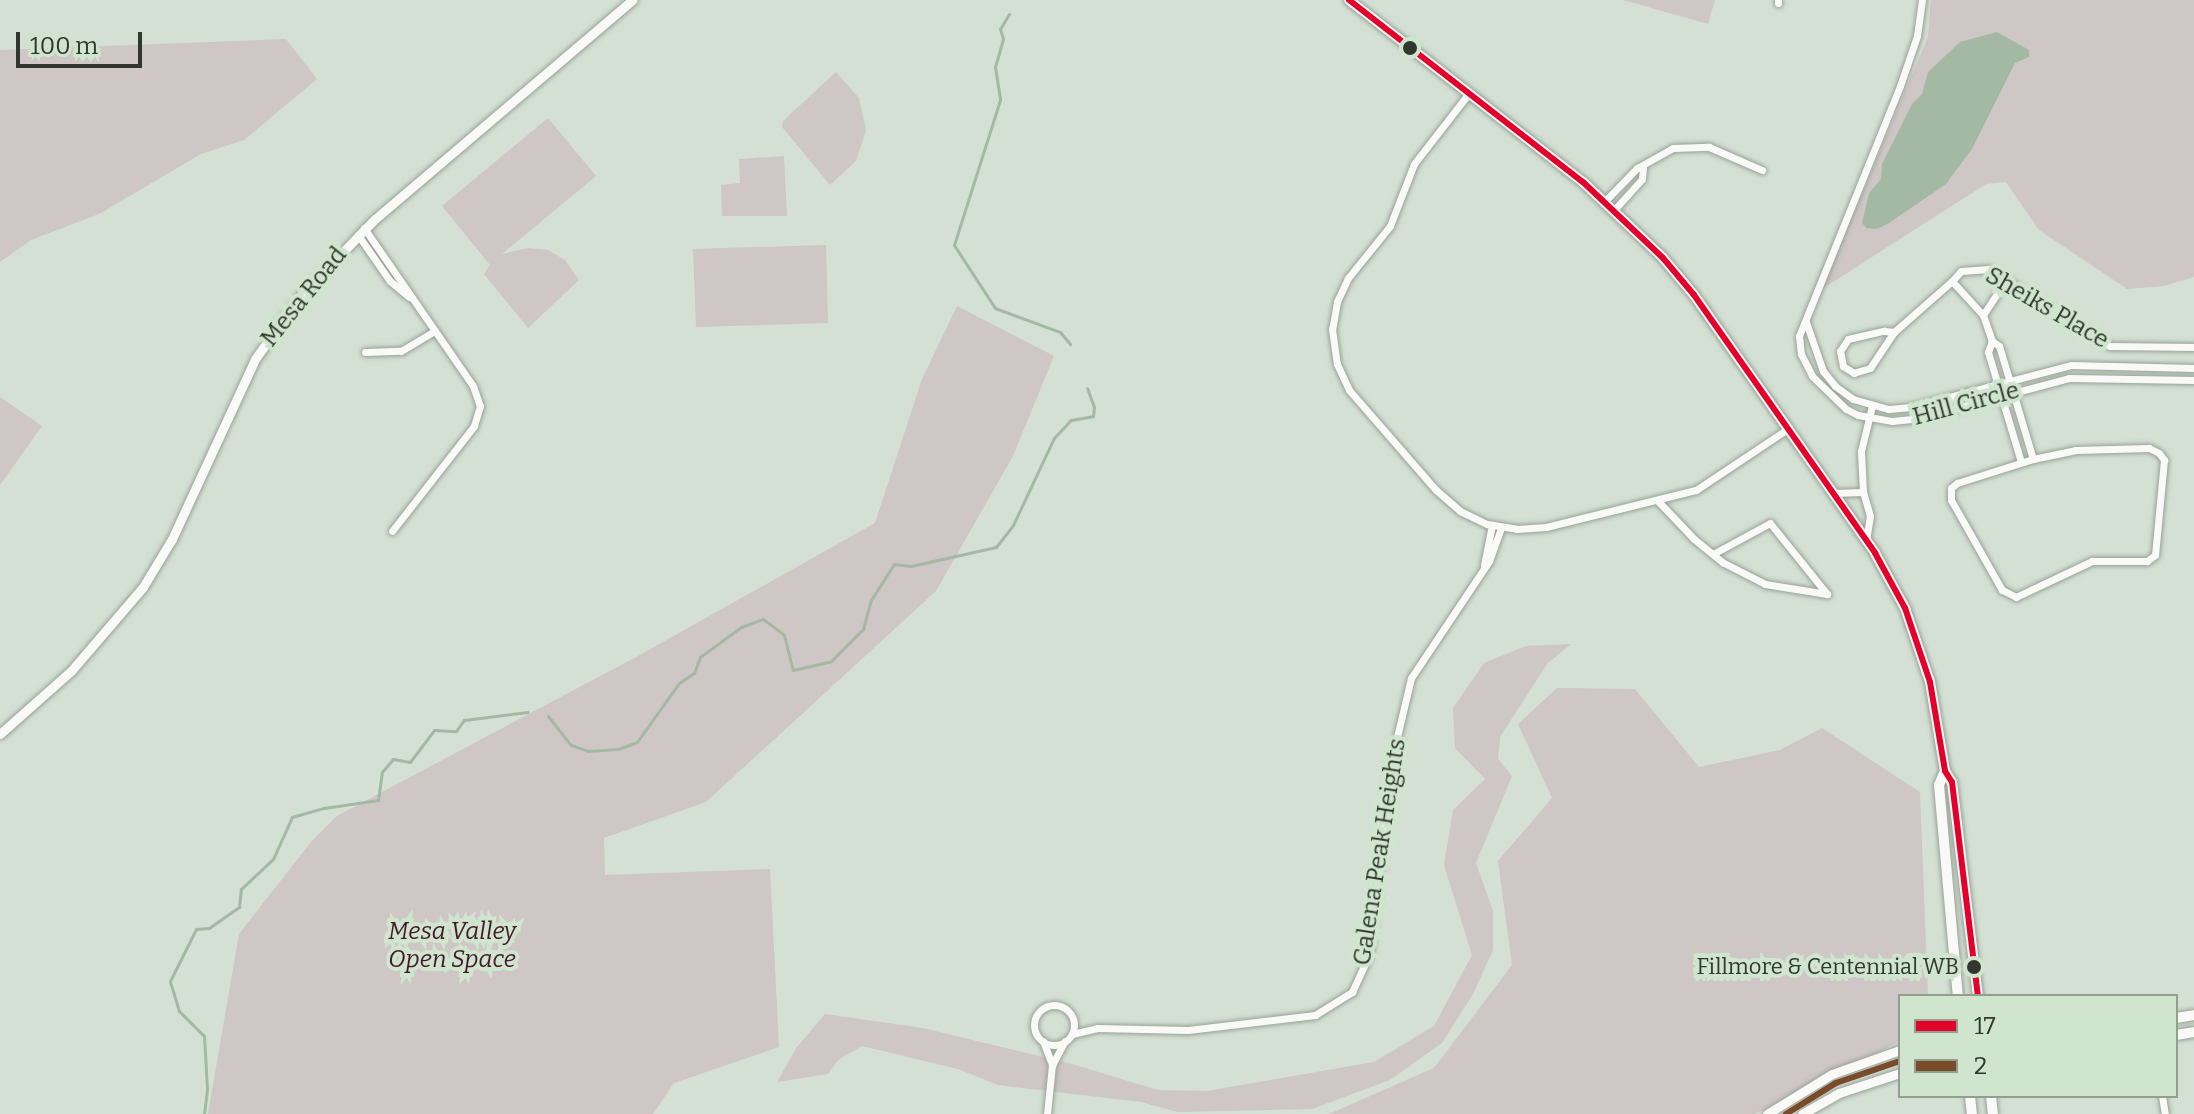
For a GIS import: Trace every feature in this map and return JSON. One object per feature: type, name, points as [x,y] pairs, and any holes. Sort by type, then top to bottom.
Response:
[{"type":"main road","name":"Mesa Road","points":[[0,734],[71,671],[143,587],[172,539],[259,352],[287,311],[361,231],[632,0]]},
{"type":"main road","points":[[1349,0],[1615,209],[1694,295],[1866,541],[1895,589],[1920,646],[1933,696],[1945,771],[1952,782],[1978,994]]},
{"type":"main road","points":[[1945,771],[1939,785],[1958,994]]},
{"type":"main road","points":[[1767,1114],[1832,1074],[1898,1051]]},
{"type":"main road","points":[[1802,1114],[1839,1093],[1898,1074]]},
{"type":"street","name":"Hill Circle","points":[[1922,0],[1917,36],[1900,86],[1799,336],[1799,344],[1812,376],[1834,402],[1869,418],[1905,421],[2082,376],[2194,380]]},
{"type":"street","points":[[1469,93],[1414,164],[1390,226],[1348,278],[1334,316],[1333,341],[1342,377],[1361,405],[1447,501],[1473,519],[1501,528],[1546,527],[1658,501],[1707,485],[1789,428]]},
{"type":"street","points":[[1605,201],[1637,168],[1668,150],[1709,147],[1762,170]]},
{"type":"street","points":[[1615,209],[1642,179],[1643,167]]},
{"type":"street","points":[[361,231],[406,286],[409,297],[473,386],[479,412],[474,426],[392,531]]},
{"type":"street","points":[[361,231],[377,262],[401,293],[409,297]]},
{"type":"street","points":[[377,262],[385,257]]},
{"type":"street","name":"Sheiks Place","points":[[1894,332],[1848,339],[1840,351],[1843,366],[1854,373],[1870,368],[1894,332],[1961,271],[1979,267],[2006,280],[2110,346],[2194,347]]},
{"type":"street","points":[[1983,315],[2006,280]]},
{"type":"street","name":"Sheiks Place","points":[[1952,281],[1983,315],[1992,341],[1999,346],[2033,459]]},
{"type":"street","name":"Hill Circle","points":[[1806,322],[1818,361],[1829,379],[1853,399],[1872,406],[1911,407],[2010,380],[2085,364],[2194,368]]},
{"type":"street","points":[[365,352],[401,351],[434,331]]},
{"type":"street","name":"Sheiks Place","points":[[1992,341],[1988,352],[2021,462]]},
{"type":"street","points":[[1866,541],[1870,516],[1863,492],[1861,451],[1872,406]]},
{"type":"street","points":[[2149,448],[2159,453],[2164,460],[2155,555],[2147,561],[2092,561],[2016,597],[2002,590],[1951,500],[1951,488],[2033,459],[2076,450],[2149,448]]},
{"type":"street","points":[[1833,493],[1863,492]]},
{"type":"street","points":[[1658,501],[1713,554],[1765,584],[1827,594],[1770,523],[1713,554]]},
{"type":"street","name":"Galena Peak Heights","points":[[1484,565],[1492,525]]},
{"type":"street","name":"Galena Peak Heights","points":[[1097,1028],[1168,1031],[1315,1015],[1352,992],[1369,955],[1393,754],[1411,678],[1489,561],[1501,528]]},
{"type":"street","points":[[1052,1065],[1035,1025],[1044,1008],[1059,1005],[1073,1018],[1097,1028]]},
{"type":"street","points":[[1072,1034],[1073,1018]]},
{"type":"street","points":[[1047,1114],[1052,1065],[1065,1041],[1072,1034],[1097,1028]]},
{"type":"street","points":[[1043,1041],[1056,1044],[1065,1041]]},
{"type":"green space","points":[[1623,0],[1715,0],[1708,24]]},
{"type":"green space","points":[[1931,0],[2194,0],[2194,277],[2164,286],[2127,289],[2039,230],[2006,182],[1986,184],[1822,289],[1928,37]]},
{"type":"green space","points":[[286,39],[317,79],[244,140],[201,154],[99,214],[31,240],[0,262],[0,50]]},
{"type":"green space","points":[[836,72],[859,98],[866,130],[856,161],[830,185],[782,127],[783,121]]},
{"type":"green space","points":[[548,118],[596,176],[502,254],[528,248],[548,250],[565,260],[579,280],[528,328],[484,274],[490,265],[442,206]]},
{"type":"green space","points":[[784,156],[787,216],[722,216],[721,185],[740,183],[739,159]]},
{"type":"green space","points":[[826,245],[828,323],[696,327],[693,249]]},
{"type":"green space","name":"Mesa Valley Open Space","points":[[957,306],[1054,356],[1013,456],[936,591],[706,802],[604,838],[605,875],[770,869],[779,1047],[674,1083],[653,1114],[208,1114],[239,934],[311,842],[337,816],[638,656],[875,523],[922,379]]},
{"type":"green space","points":[[0,397],[42,426],[0,485]]},
{"type":"green space","points":[[1571,644],[1547,664],[1500,737],[1498,759],[1512,776],[1476,863],[1493,911],[1493,950],[1473,994],[1442,1043],[1390,1080],[1312,1109],[1178,1112],[1141,1102],[998,1085],[958,1069],[862,1046],[838,1060],[828,1074],[777,1082],[797,1047],[825,1014],[923,1028],[1072,1064],[1158,1090],[1207,1091],[1374,1062],[1434,1026],[1472,955],[1444,865],[1453,810],[1485,779],[1455,748],[1453,708],[1484,663],[1526,646]]},
{"type":"green space","points":[[1557,688],[1635,689],[1699,767],[1780,750],[1822,728],[1920,792],[1928,994],[1898,994],[1898,1042],[1755,1114],[1329,1114],[1434,1068],[1512,965],[1498,861],[1552,798],[1518,724]]},
{"type":"shaded area","points":[[1997,32],[2029,50],[2029,57],[2015,63],[1972,149],[1946,184],[1889,223],[1877,229],[1866,228],[1862,223],[1869,193],[1881,179],[1882,164],[1912,104],[1922,94],[1928,72],[1960,42]]},
{"type":"waterway","points":[[1009,14],[1000,29],[1003,39],[995,67],[1000,100],[954,245],[995,308],[1060,332],[1070,344]]},
{"type":"waterway","points":[[548,716],[571,745],[588,751],[618,749],[637,742],[679,683],[694,673],[700,657],[741,627],[763,619],[784,635],[793,670],[831,661],[863,629],[871,600],[894,564],[911,566],[996,547],[1013,525],[1054,438],[1071,420],[1093,416],[1094,407],[1087,388]]},
{"type":"waterway","points":[[204,1114],[207,1088],[204,1036],[179,1011],[170,981],[196,929],[209,928],[239,907],[241,889],[273,859],[292,817],[324,808],[378,800],[382,772],[393,759],[410,762],[434,730],[456,731],[464,720],[528,712]]},
{"type":"transit line","name":"17","points":[[1349,0],[1583,182],[1663,258],[1694,295],[1875,553],[1905,608],[1930,682],[1945,771],[1952,782],[1978,994]]},
{"type":"transit line","name":"2","points":[[1786,1114],[1836,1083],[1898,1062]]},
{"type":"place","name":"Fillmore & Centennial WB","points":[[1974,967]]}]
